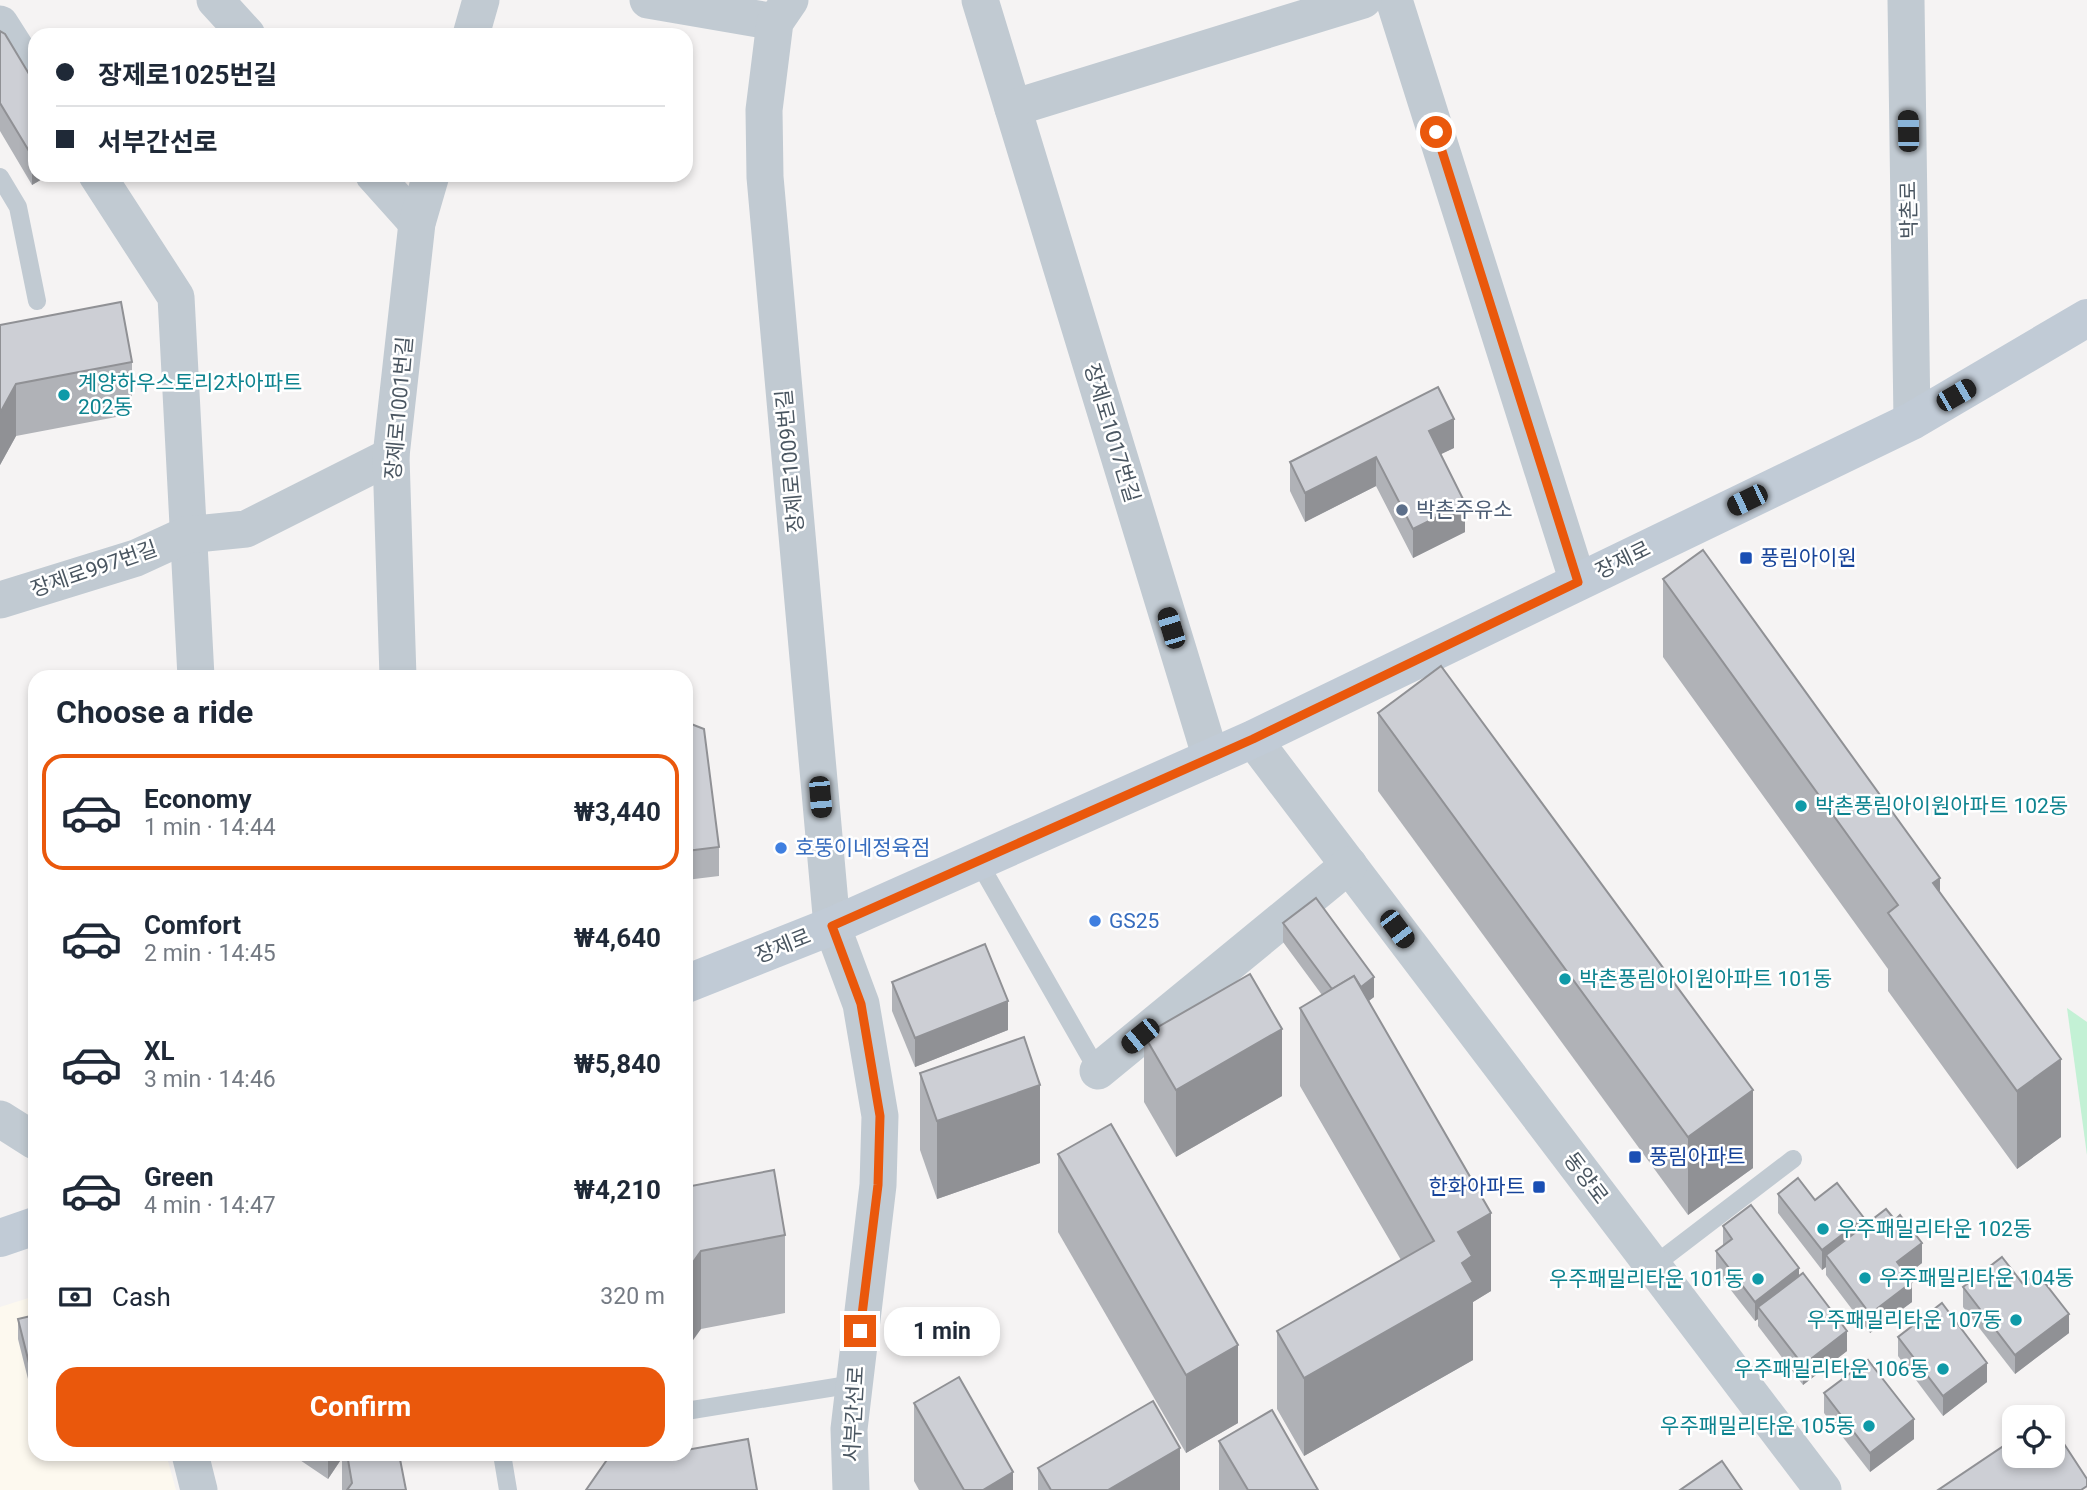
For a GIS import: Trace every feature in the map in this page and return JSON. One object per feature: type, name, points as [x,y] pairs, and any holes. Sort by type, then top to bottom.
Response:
[{"type":"main road","name":"장제로","points":[[693,981],[832,926],[1253,739],[1912,421],[2087,318]]},
{"type":"main road","points":[[0,1238],[28,1228]]},
{"type":"street","points":[[0,4],[10,0]]},
{"type":"street","points":[[215,0],[241,28]]},
{"type":"street","points":[[473,28],[481,0]]},
{"type":"street","points":[[648,0],[782,11]]},
{"type":"street","name":"장제로1017번길","points":[[980,0],[1211,758]]},
{"type":"street","points":[[1013,108],[1363,0]]},
{"type":"street","points":[[1394,0],[1578,582]]},
{"type":"street","name":"박촌로","points":[[1906,0],[1912,421]]},
{"type":"street","name":"장제로1009번길","points":[[782,11],[764,110],[765,177],[832,926]]},
{"type":"street","points":[[0,24],[28,68]]},
{"type":"street","name":"장제로997번길","points":[[102,182],[176,297],[186,535],[196,670]]},
{"type":"street","points":[[380,182],[417,223]]},
{"type":"street","name":"장제로1001번길","points":[[398,670],[391,456],[417,223],[429,182]]},
{"type":"street","points":[[186,535],[246,528],[391,456]]},
{"type":"street","name":"장제로997번길","points":[[0,600],[136,558],[186,535]]},
{"type":"street","name":"동양로","points":[[1253,739],[1824,1490]]},
{"type":"street","points":[[1098,1070],[1349,866]]},
{"type":"street","name":"서부간선로","points":[[832,926],[861,1004],[880,1116],[878,1185],[849,1429],[851,1490]]},
{"type":"street","points":[[0,1119],[28,1137]]},
{"type":"street","points":[[192,1461],[199,1490]]},
{"type":"lane","points":[[0,177],[18,207],[37,301]]},
{"type":"lane","points":[[978,861],[1098,1070]]},
{"type":"lane","points":[[1653,1266],[1793,1159]]},
{"type":"lane","points":[[693,1410],[854,1384]]},
{"type":"lane","points":[[503,1461],[508,1490]]},
{"type":"shaded area","points":[[28,1298],[28,1461],[168,1461],[176,1490],[0,1490],[0,1307]]},
{"type":"green space","points":[[2067,1008],[2087,1022],[2087,1155]]},
{"type":"building","points":[[0,31],[5,34],[28,72],[28,149],[0,103]]},
{"type":"building","points":[[121,302],[132,362],[16,384],[0,413],[0,325]]},
{"type":"building","points":[[1438,387],[1454,419],[1429,431],[1465,503],[1413,529],[1376,457],[1305,493],[1290,462]]},
{"type":"building","points":[[1703,550],[1940,878],[1933,883],[2061,1059],[2017,1091],[1888,913],[1898,905],[1663,579]]},
{"type":"building","points":[[1441,666],[1753,1090],[1688,1137],[1378,713]]},
{"type":"building","points":[[693,725],[704,729],[719,847],[693,850]]},
{"type":"building","points":[[1316,898],[1374,977],[1361,987],[1354,976],[1332,989],[1283,923]]},
{"type":"building","points":[[985,944],[1008,1001],[915,1038],[892,982]]},
{"type":"building","points":[[1250,974],[1282,1029],[1176,1090],[1144,1035]]},
{"type":"building","points":[[1354,976],[1491,1213],[1458,1232],[1472,1256],[1462,1263],[1473,1282],[1304,1378],[1277,1331],[1434,1241],[1300,1008]]},
{"type":"building","points":[[1024,1037],[1040,1085],[937,1121],[920,1073]]},
{"type":"building","points":[[1111,1124],[1238,1345],[1186,1375],[1058,1154]]},
{"type":"building","points":[[774,1170],[785,1235],[701,1251],[693,1262],[693,1186]]},
{"type":"building","points":[[1798,1178],[1815,1200],[1837,1183],[1864,1218],[1822,1250],[1778,1194]]},
{"type":"building","name":"우주패밀리타운 101동","points":[[1751,1205],[1799,1268],[1755,1302],[1716,1251],[1732,1239],[1723,1226]]},
{"type":"building","name":"우주패밀리타운 104동","points":[[1886,1209],[1895,1220],[1900,1215],[1922,1243],[1897,1262],[1912,1282],[1870,1314],[1826,1255]]},
{"type":"building","name":"우주패밀리타운 107동","points":[[2002,1257],[2023,1284],[2037,1273],[2069,1314],[2015,1355],[1963,1287]]},
{"type":"building","points":[[1803,1273],[1847,1331],[1803,1365],[1758,1307]]},
{"type":"building","name":"우주패밀리타운 106동","points":[[1942,1303],[1987,1363],[1943,1396],[1898,1337]]},
{"type":"building","points":[[28,1317],[28,1359],[18,1319]]},
{"type":"building","name":"우주패밀리타운 105동","points":[[1868,1360],[1914,1419],[1870,1453],[1824,1393]]},
{"type":"building","points":[[959,1377],[1013,1472],[983,1490],[964,1490],[914,1403]]},
{"type":"building","points":[[1153,1401],[1180,1448],[1108,1490],[1051,1490],[1038,1468]]},
{"type":"building","points":[[1272,1410],[1318,1490],[1248,1490],[1219,1441]]},
{"type":"building","points":[[748,1439],[757,1490],[586,1490],[606,1461],[693,1461],[693,1449]]},
{"type":"building","points":[[2065,1445],[2087,1479],[2087,1486],[2081,1490],[1938,1490],[2002,1447],[2002,1468],[2065,1468]]},
{"type":"building","points":[[348,1461],[400,1461],[406,1490],[347,1490],[352,1483]]},
{"type":"building","points":[[1722,1461],[1742,1490],[1680,1490]]},
{"type":"place","name":"계양하우스토리2차아파트 202동","points":[[64,395]]},
{"type":"place","name":"박촌주유소","points":[[1402,510]]},
{"type":"place","name":"풍림아이원","points":[[1746,558]]},
{"type":"place","name":"박촌풍림아이원아파트 102동","points":[[1801,806]]},
{"type":"place","name":"호뚱이네정육점","points":[[781,848]]},
{"type":"place","name":"GS25","points":[[1095,921]]},
{"type":"place","name":"박촌풍림아이원아파트 101동","points":[[1565,979]]},
{"type":"place","name":"풍림아파트","points":[[1635,1157]]},
{"type":"place","name":"한화아파트","points":[[1539,1187]]},
{"type":"place","name":"우주패밀리타운 102동","points":[[1823,1229]]},
{"type":"place","name":"우주패밀리타운 104동","points":[[1865,1278]]},
{"type":"place","name":"우주패밀리타운 101동","points":[[1758,1279]]},
{"type":"place","name":"우주패밀리타운 107동","points":[[2016,1320]]},
{"type":"place","name":"우주패밀리타운 106동","points":[[1943,1369]]},
{"type":"place","name":"우주패밀리타운 105동","points":[[1869,1426]]},
{"type":"route","points":[[860,1331],[878,1185],[880,1116],[861,1004],[832,926],[1253,739],[1578,582],[1436,132]]}]
